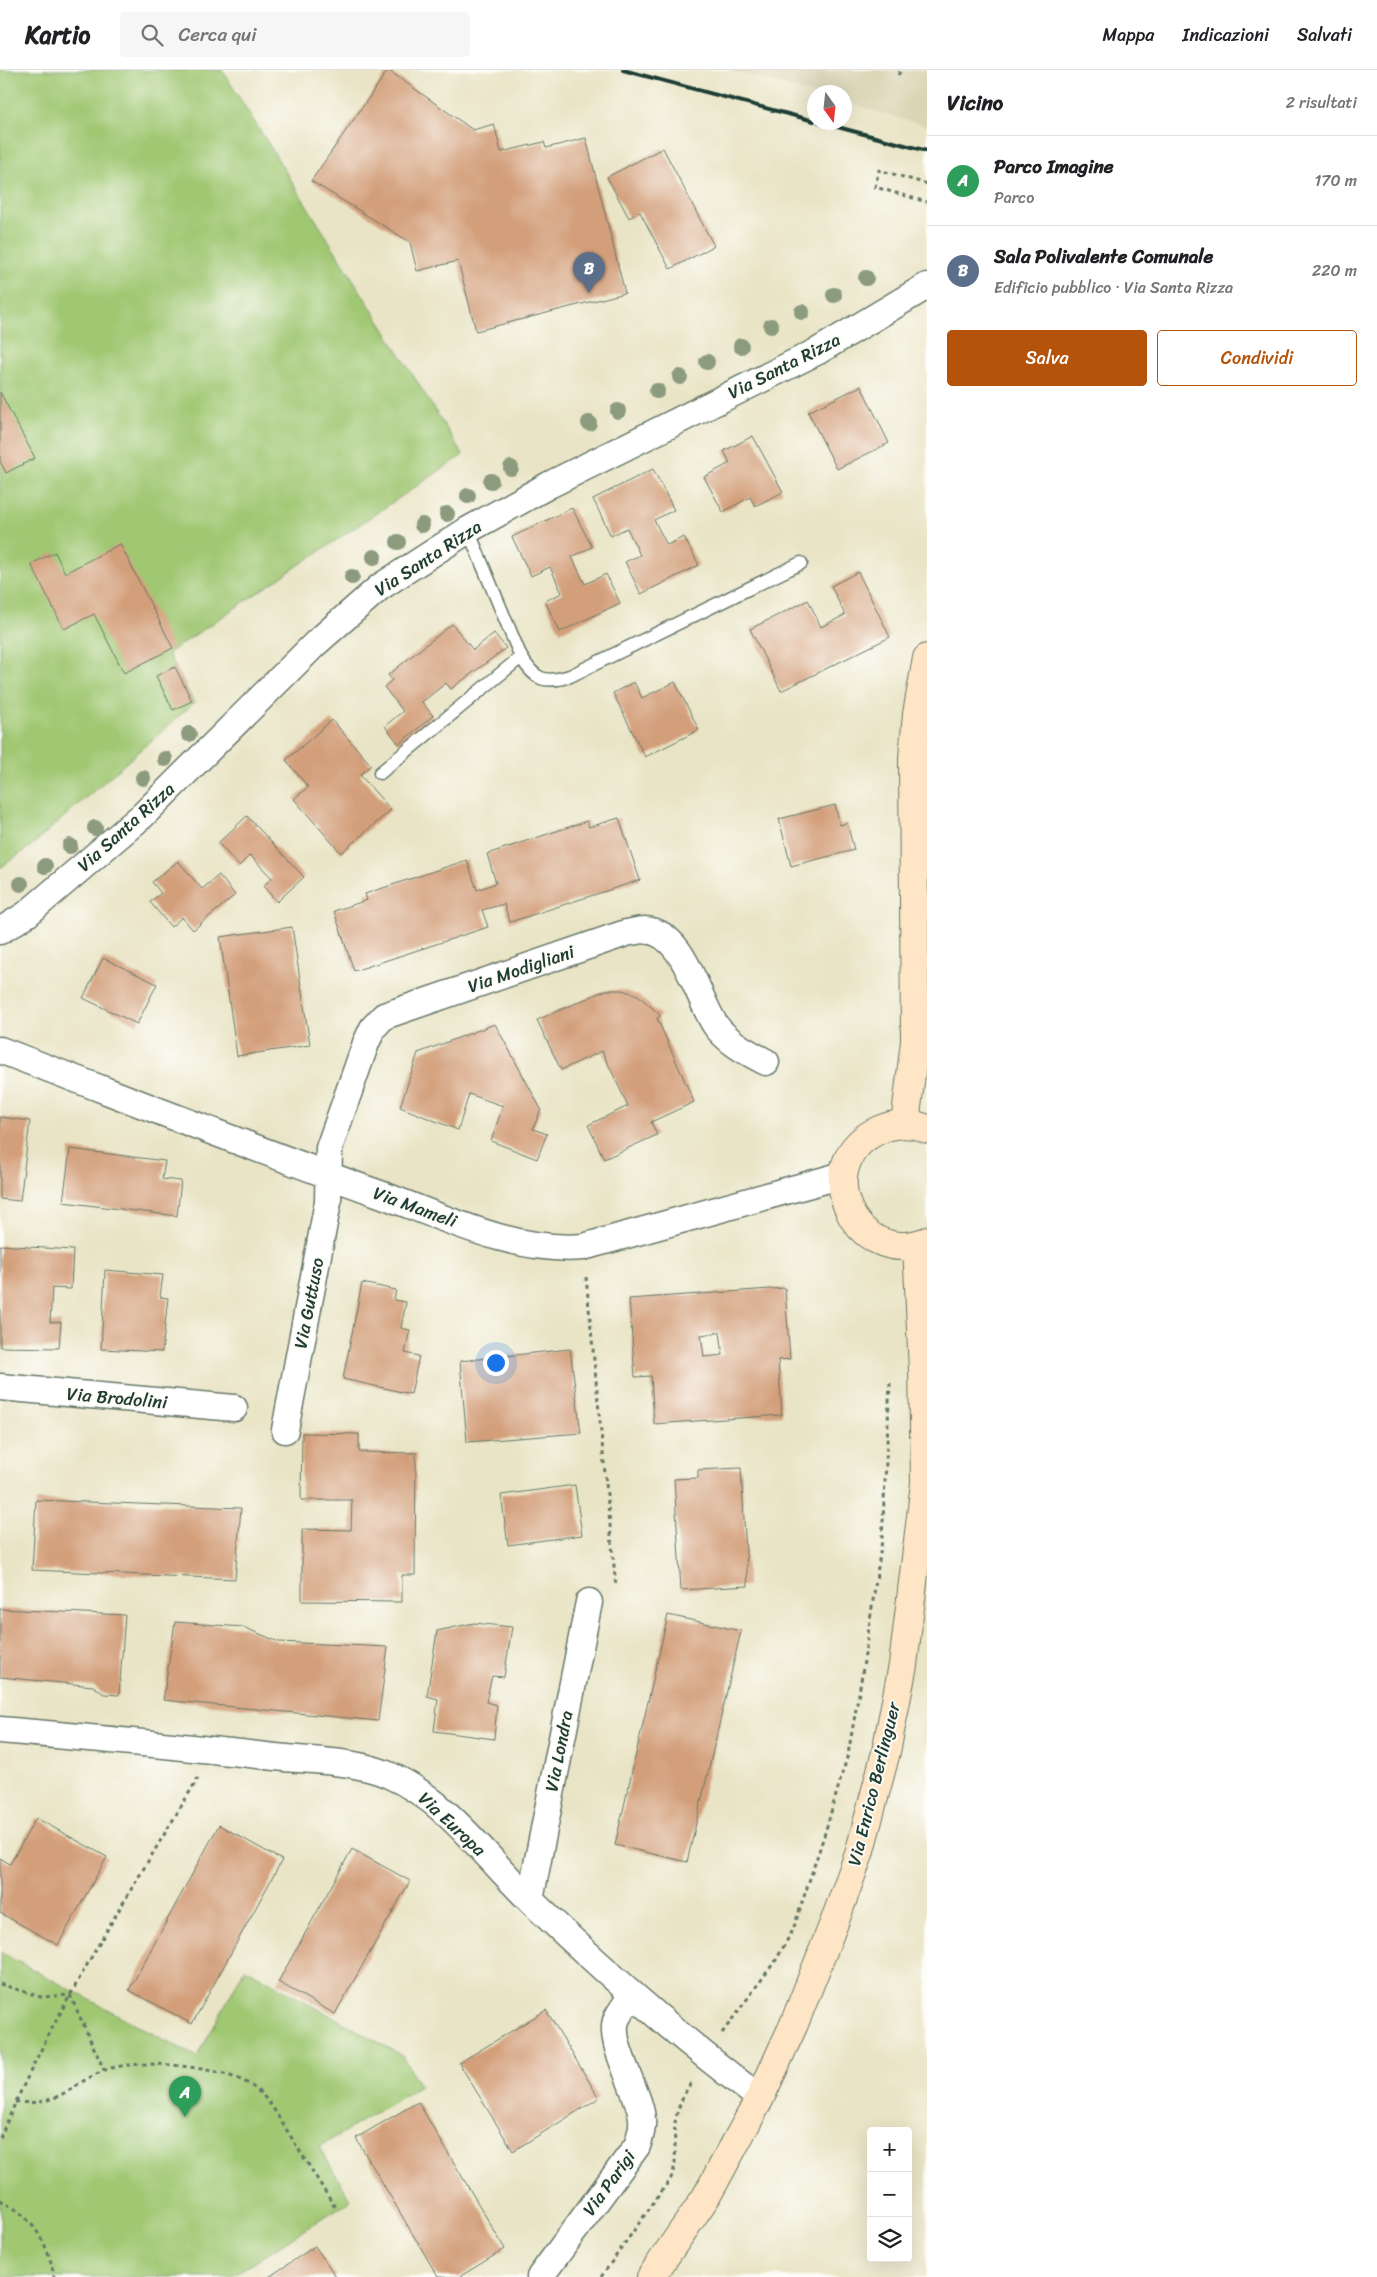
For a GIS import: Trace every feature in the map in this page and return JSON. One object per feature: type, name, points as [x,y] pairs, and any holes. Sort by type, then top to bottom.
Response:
[{"type":"street","name":"Via Santa Rizza","points":[[0,931],[27,914],[143,815],[348,613],[380,587],[468,530],[557,481],[818,351],[927,286]]},
{"type":"street","name":"Via Enrico Berlinguer","points":[[651,2277],[706,2197],[760,2098],[794,2024],[838,1914],[859,1854],[886,1752],[902,1664],[925,1483],[922,1243],[897,1246],[878,1241],[862,1230],[849,1214],[843,1196],[843,1175],[848,1159],[858,1144],[880,1130],[916,1126],[913,758],[917,714],[927,658]]},
{"type":"street","name":"Via Modigliani","points":[[328,1175],[328,1148],[366,1043],[374,1028],[384,1016],[626,933],[646,930],[660,934],[673,944],[683,958],[717,1026],[729,1040],[766,1062]]},
{"type":"street","name":"Via Mameli","points":[[0,1050],[328,1175],[514,1241],[554,1248],[583,1247],[843,1175]]},
{"type":"street","name":"Via Guttuso","points":[[285,1430],[328,1202],[328,1175]]},
{"type":"street","name":"Via Brodolini","points":[[0,1388],[234,1408]]},
{"type":"street","name":"Via Londra","points":[[530,1900],[589,1602]]},
{"type":"street","name":"Via Europa","points":[[0,1730],[214,1750],[358,1766],[394,1778],[421,1793],[445,1812],[530,1900],[632,1995],[706,2058],[760,2098]]},
{"type":"street","name":"Via Parigi","points":[[540,2277],[637,2146],[641,2135],[642,2119],[638,2101],[624,2064],[615,2028],[617,2018],[632,1995]]},
{"type":"lane","points":[[468,530],[521,657],[529,670],[540,679],[552,682],[570,676],[800,563]]},
{"type":"lane","points":[[380,773],[521,657]]},
{"type":"path","points":[[898,75],[901,70]]},
{"type":"path","points":[[927,184],[879,170],[875,187],[927,202]]},
{"type":"path","points":[[583,1247],[617,1599],[589,1602]]},
{"type":"path","points":[[601,2277],[671,2178],[675,2168],[675,2123],[679,2107],[687,2089],[706,2058],[786,1945],[793,1930],[824,1836],[848,1754],[882,1540],[891,1371],[923,1370]]},
{"type":"path","points":[[0,2138],[15,2102],[70,1994],[214,1750]]},
{"type":"path","points":[[0,1984],[41,1997],[70,1994]]},
{"type":"path","points":[[70,1994],[104,2070]]},
{"type":"path","points":[[15,2102],[44,2102],[57,2098],[104,2070],[136,2066],[183,2066],[209,2070],[247,2082],[261,2093],[273,2108],[336,2209]]},
{"type":"path","points":[[0,2200],[20,2211],[35,2228],[45,2244],[54,2277]]},
{"type":"shaded area","points":[[729,70],[927,70],[927,126],[852,104],[852,85],[807,85],[807,92]]},
{"type":"green space","points":[[0,70],[222,70],[463,455],[168,653],[194,703],[31,846],[0,868]]},
{"type":"green space","points":[[0,1952],[197,2057],[245,1968],[403,2056],[420,2086],[319,2147],[351,2200],[230,2277],[0,2277]]},
{"type":"building","points":[[388,70],[473,130],[494,124],[501,152],[544,142],[546,148],[586,138],[625,293],[476,331],[458,261],[417,271],[410,242],[311,181]]},
{"type":"building","points":[[663,148],[714,246],[670,269],[640,212],[629,218],[607,177]]},
{"type":"building","points":[[861,386],[889,443],[837,469],[808,412]]},
{"type":"building","points":[[0,392],[35,458],[6,473],[0,461]]},
{"type":"building","points":[[753,436],[783,492],[755,506],[750,497],[723,512],[704,477],[730,463],[724,451]]},
{"type":"building","points":[[653,469],[674,510],[654,520],[667,545],[684,537],[699,565],[641,594],[625,562],[640,555],[627,528],[611,536],[593,499]]},
{"type":"building","points":[[572,508],[592,547],[572,557],[585,584],[606,574],[620,603],[560,632],[545,601],[562,593],[550,567],[531,576],[512,537]]},
{"type":"building","points":[[120,544],[173,648],[124,673],[94,614],[64,629],[31,564],[55,552],[65,573]]},
{"type":"building","points":[[858,572],[890,637],[781,691],[750,629],[808,600],[821,627],[845,615],[831,586]]},
{"type":"building","points":[[452,624],[473,650],[494,633],[506,648],[451,689],[446,683],[422,702],[433,716],[399,744],[385,726],[403,711],[384,687],[392,680],[388,675]]},
{"type":"building","points":[[175,667],[192,701],[173,710],[156,676]]},
{"type":"building","points":[[634,682],[642,698],[675,682],[699,730],[645,757],[613,693]]},
{"type":"building","points":[[332,720],[371,765],[360,775],[391,810],[341,853],[294,799],[308,787],[286,760]]},
{"type":"building","points":[[835,805],[840,825],[847,823],[854,850],[791,866],[779,819]]},
{"type":"building","points":[[247,816],[304,877],[277,902],[263,886],[272,878],[250,855],[239,866],[218,843]]},
{"type":"building","points":[[619,818],[640,880],[510,922],[504,904],[482,910],[488,927],[354,971],[334,911],[367,900],[365,894],[467,860],[477,890],[496,883],[487,854],[587,821],[589,827]]},
{"type":"building","points":[[178,861],[202,889],[219,875],[235,895],[193,930],[182,917],[171,927],[150,902],[161,893],[152,882]]},
{"type":"building","points":[[292,927],[310,1045],[237,1056],[220,937]]},
{"type":"building","points":[[103,958],[157,984],[137,1024],[83,998]]},
{"type":"building","points":[[606,990],[622,990],[638,995],[661,1016],[657,1018],[694,1102],[651,1122],[657,1135],[604,1159],[588,1125],[628,1106],[602,1051],[561,1070],[537,1020]]},
{"type":"building","points":[[495,1024],[541,1109],[533,1129],[547,1134],[537,1159],[491,1141],[503,1106],[469,1094],[458,1130],[400,1107],[418,1053]]},
{"type":"building","points":[[0,1117],[30,1121],[20,1201],[0,1199]]},
{"type":"building","points":[[70,1149],[165,1161],[162,1179],[181,1181],[177,1216],[63,1202]]},
{"type":"building","points":[[0,1245],[73,1250],[71,1289],[52,1288],[50,1322],[61,1322],[59,1348],[0,1347]]},
{"type":"building","points":[[105,1270],[163,1275],[160,1297],[168,1298],[162,1352],[101,1349]]},
{"type":"building","points":[[362,1283],[396,1290],[394,1300],[406,1302],[401,1328],[410,1330],[405,1353],[419,1356],[411,1394],[343,1379]]},
{"type":"building","points":[[785,1288],[790,1359],[778,1360],[782,1415],[654,1424],[651,1376],[635,1377],[629,1299]],"holes":[[[720,1332],[723,1355],[704,1357],[701,1335]]]},
{"type":"building","points":[[570,1349],[581,1433],[467,1442],[460,1361]]},
{"type":"building","points":[[302,1433],[359,1434],[359,1452],[416,1453],[415,1575],[402,1575],[402,1602],[302,1601],[302,1529],[351,1530],[352,1500],[301,1500]]},
{"type":"building","points":[[741,1468],[748,1586],[681,1590],[674,1479],[698,1478],[698,1470]]},
{"type":"building","points":[[575,1485],[582,1535],[508,1545],[501,1495]]},
{"type":"building","points":[[36,1500],[241,1508],[235,1579],[32,1570]]},
{"type":"building","points":[[0,1609],[125,1615],[119,1695],[104,1694],[93,1686],[0,1677]]},
{"type":"building","points":[[668,1615],[741,1631],[687,1862],[615,1845]]},
{"type":"building","points":[[175,1622],[243,1627],[279,1642],[388,1647],[378,1721],[163,1700]]},
{"type":"building","points":[[474,1623],[512,1627],[504,1677],[492,1676],[486,1702],[497,1705],[494,1739],[434,1731],[438,1699],[427,1696],[437,1631]]},
{"type":"building","points":[[36,1818],[107,1857],[58,1945],[0,1913],[0,1858],[10,1864]]},
{"type":"building","points":[[219,1825],[282,1860],[192,2024],[129,1990]]},
{"type":"building","points":[[352,1849],[410,1881],[335,2014],[278,1982]]},
{"type":"building","points":[[546,2010],[599,2098],[513,2151],[459,2063]]},
{"type":"building","points":[[418,2102],[505,2249],[459,2277],[438,2277],[356,2138]]},
{"type":"building","points":[[315,2246],[336,2277],[269,2277]]},
{"type":"railway","points":[[623,70],[807,119]]},
{"type":"railway","points":[[849,130],[927,151]]},
{"type":"place","name":"Sala Polivalente Comunale","points":[[589,293]]},
{"type":"place","name":"Parco Imagine","points":[[185,2117]]}]
